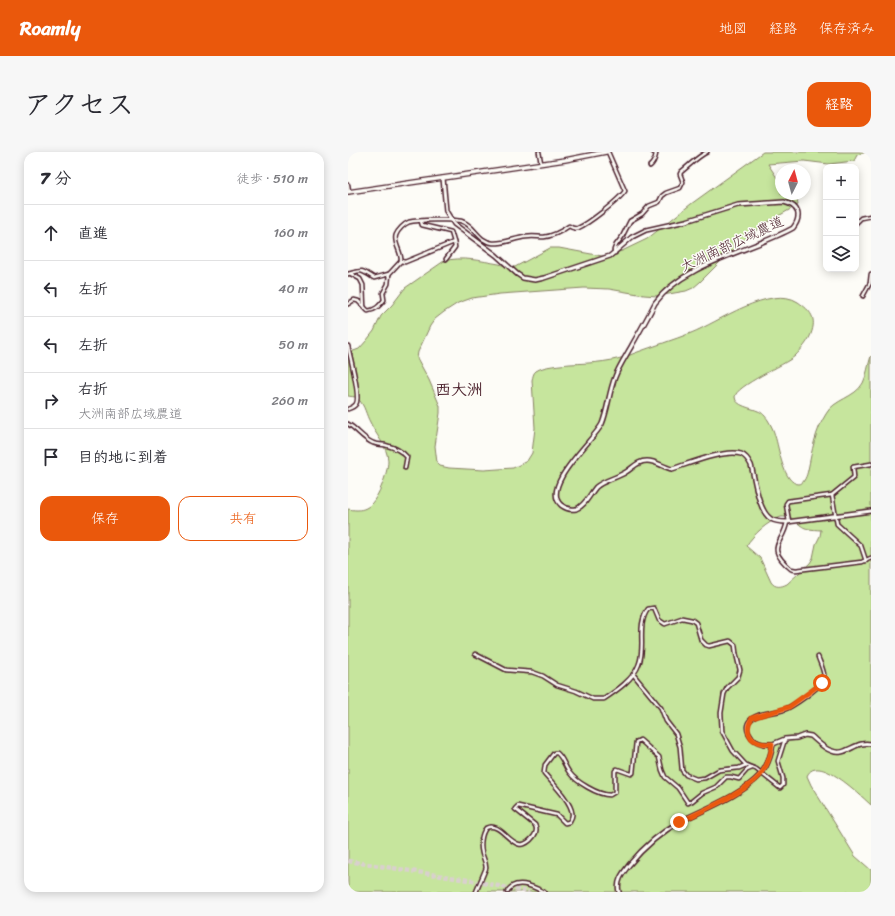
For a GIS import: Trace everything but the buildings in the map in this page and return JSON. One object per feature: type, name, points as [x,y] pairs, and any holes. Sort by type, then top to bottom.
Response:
[{"type":"main road","points":[[348,192],[581,158],[607,152]]},
{"type":"street","points":[[539,152],[541,164]]},
{"type":"street","points":[[579,152],[581,158]]},
{"type":"street","points":[[349,274],[358,270],[364,271],[374,278],[389,274],[401,261],[402,256],[395,239],[396,234],[407,223],[421,221],[461,221],[473,228],[481,238],[493,243],[526,237],[549,236],[562,231],[569,226],[572,228],[579,228],[599,214],[625,191],[607,152]]},
{"type":"street","points":[[650,166],[656,157],[656,154],[653,152]]},
{"type":"street","points":[[615,253],[614,250],[616,245],[630,221],[642,214],[649,206],[659,202],[662,196],[666,193],[680,188],[683,182],[680,174],[681,172],[694,160],[708,152]]},
{"type":"street","points":[[443,178],[446,211],[450,220]]},
{"type":"street","points":[[348,184],[348,192]]},
{"type":"street","name":"大洲南部広域農道","points":[[450,220],[459,229],[505,261],[517,274],[528,280],[544,278],[603,259],[615,253],[632,237],[640,232],[686,221],[727,207],[784,202],[791,204],[796,208],[798,213],[798,219],[793,228],[716,260],[671,286],[661,295],[655,303],[616,375],[602,424],[566,471],[558,489],[558,501],[562,506],[569,509],[575,509],[582,505],[602,483],[621,475],[641,462],[653,462],[667,468],[672,468],[719,455],[734,453],[741,454],[749,460],[759,498],[765,514],[771,519],[780,522],[788,522],[871,511]]},
{"type":"street","points":[[859,220],[861,218],[871,216]]},
{"type":"street","points":[[421,221],[422,225],[451,232],[455,247],[446,259]]},
{"type":"street","points":[[401,261],[405,262],[454,242]]},
{"type":"street","points":[[349,274],[360,280],[363,285],[364,308]]},
{"type":"street","points":[[348,304],[354,300],[358,301],[368,311],[373,311],[379,307],[384,300],[383,293],[388,284],[389,274]]},
{"type":"street","points":[[863,296],[870,283],[871,274]]},
{"type":"street","points":[[348,346],[357,391],[356,404],[352,408],[348,409]]},
{"type":"street","points":[[348,424],[354,427],[365,439],[375,444],[386,445],[403,453],[407,457],[405,468]]},
{"type":"street","points":[[871,464],[853,467],[854,477],[832,495],[788,501],[786,504],[788,522],[777,547],[777,553],[790,569],[796,570],[866,561],[871,558]]},
{"type":"street","points":[[832,495],[836,524],[863,548],[866,561]]},
{"type":"street","points":[[475,654],[506,670],[532,672],[543,676],[557,685],[576,690],[593,699],[600,700],[609,696],[633,674],[638,666],[641,659],[642,620],[645,613],[650,608],[654,608],[659,620],[665,624],[682,618],[692,620],[696,623],[701,640],[706,645],[709,646],[730,641],[733,642],[735,645],[740,670],[738,677],[727,688],[724,694],[721,722],[726,739],[733,751],[746,765],[756,769],[776,787],[780,788],[783,785],[783,778],[778,761],[785,739]]},
{"type":"street","points":[[818,658],[824,674],[822,683],[789,707],[752,718],[748,727],[751,738],[758,743],[772,744],[785,739],[797,738],[808,734],[830,751],[836,752],[842,752],[859,744],[871,744]]},
{"type":"street","points":[[633,674],[661,708],[666,721],[676,734],[680,747],[682,770],[686,775],[696,779],[705,778],[719,770],[739,768],[746,765]]},
{"type":"street","points":[[476,892],[486,868],[481,852],[481,843],[486,828],[495,827],[499,829],[517,844],[529,842],[535,835],[535,824],[515,809],[518,806],[557,815],[565,823],[569,822],[572,812],[569,805],[544,773],[545,765],[554,753],[557,753],[561,757],[569,772],[583,784],[594,790],[610,795],[615,792],[615,771],[617,769],[627,774],[632,773],[636,742],[640,740],[659,757],[665,777],[678,788],[688,803],[702,793],[716,787],[726,777],[739,779],[747,770],[752,768]]},
{"type":"street","points":[[619,892],[619,882],[625,870],[647,846],[667,830],[730,797],[747,786],[761,774],[771,756],[772,744]]},
{"type":"street","points":[[507,892],[509,888],[520,883],[544,892]]},
{"type":"green space","points":[[763,152],[866,152],[857,155],[854,161],[829,164],[804,161],[768,164],[775,175],[775,200],[797,200],[798,205],[764,224],[726,256],[700,282],[693,288],[686,291],[657,296],[609,289],[584,288],[500,294],[472,298],[458,303],[444,312],[435,319],[430,326],[418,352],[417,358],[429,380],[440,406],[435,446],[437,463],[440,466],[449,468],[484,470],[513,468],[527,461],[532,453],[535,428],[532,380],[534,373],[539,369],[557,365],[611,360],[627,356],[691,333],[759,301],[774,298],[787,298],[798,302],[812,315],[813,328],[810,337],[804,346],[790,360],[743,387],[737,392],[735,397],[741,405],[762,413],[766,417],[774,432],[785,472],[794,482],[801,484],[807,474],[814,441],[822,421],[834,405],[855,392],[863,383],[871,356],[871,805],[839,778],[829,772],[820,769],[812,770],[807,776],[811,785],[855,856],[871,870],[871,892],[348,892],[348,509],[362,510],[370,505],[381,487],[388,466],[388,461],[386,451],[372,427],[363,405],[357,398],[348,396],[348,353],[359,349],[367,340],[374,331],[381,316],[405,288],[444,261],[458,259],[472,260],[515,267],[550,248],[559,248],[602,256],[622,251],[647,239],[691,204]],"holes":[[[781,517],[790,517],[804,527],[821,530],[813,558],[810,563],[787,584],[776,586],[771,582],[760,558],[746,546],[766,525]]]},
{"type":"tunnel","points":[[348,861],[468,880],[529,892]]},
{"type":"district","name":"西大洲","points":[[459,389]]},
{"type":"route","points":[[679,822],[730,797],[747,786],[761,774],[771,756],[772,744],[758,743],[751,738],[748,727],[752,718],[789,707],[822,683]]}]
